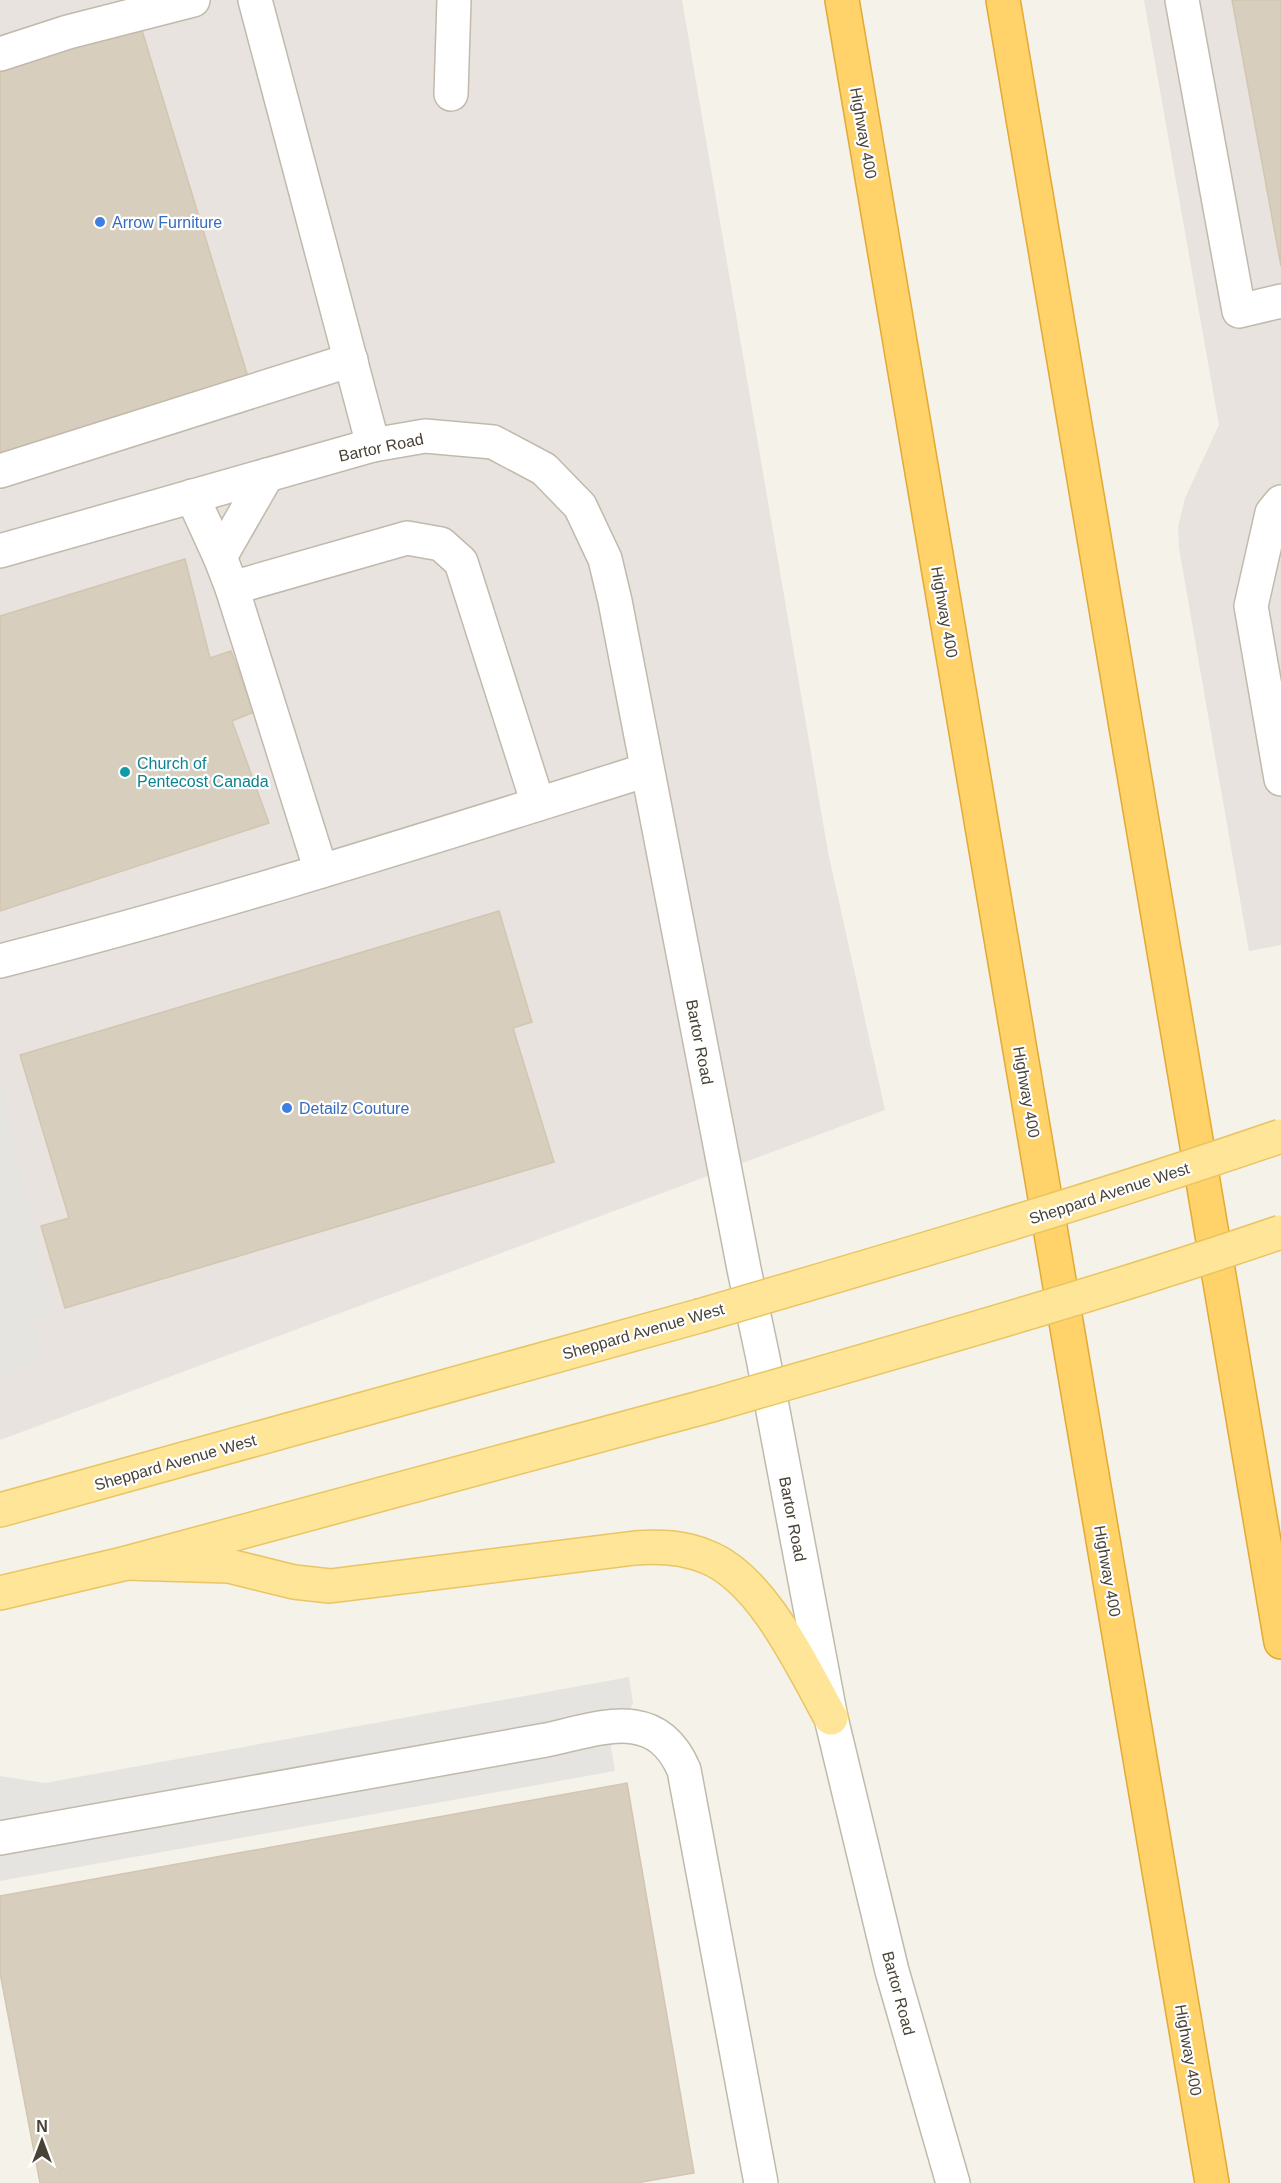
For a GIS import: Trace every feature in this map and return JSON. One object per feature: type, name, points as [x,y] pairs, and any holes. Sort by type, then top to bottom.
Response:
[{"type":"highway","name":"Highway 400","points":[[842,0],[1212,2183]]},
{"type":"highway","points":[[1003,0],[1281,1642]]},
{"type":"main road","name":"Sheppard Avenue West","points":[[0,1510],[932,1249],[1122,1190],[1281,1136]]},
{"type":"main road","points":[[0,1593],[127,1563],[715,1404],[1187,1265],[1281,1232]]},
{"type":"main road","points":[[127,1563],[229,1566],[294,1582],[330,1586],[635,1548],[672,1547],[691,1551],[725,1566],[776,1619],[831,1718]]},
{"type":"street","points":[[0,54],[68,32],[193,0]]},
{"type":"street","points":[[255,0],[373,445]]},
{"type":"street","points":[[451,94],[454,0]]},
{"type":"street","points":[[1182,0],[1239,311],[1281,301]]},
{"type":"street","points":[[0,471],[351,360]]},
{"type":"street","name":"Bartor Road","points":[[0,551],[373,445],[425,436],[493,442],[544,469],[580,506],[605,559],[765,1370],[831,1718],[892,1971],[953,2183]]},
{"type":"street","points":[[220,557],[267,475]]},
{"type":"street","points":[[192,496],[232,588],[321,871]]},
{"type":"street","points":[[1281,502],[1272,513],[1251,606],[1281,779]]},
{"type":"street","points":[[232,588],[407,537],[441,544],[461,562],[538,804]]},
{"type":"street","points":[[0,961],[321,871],[647,770]]},
{"type":"street","points":[[0,1838],[546,1740],[614,1725],[628,1725],[653,1732],[672,1747],[684,1770],[761,2183]]},
{"type":"shaded area","points":[[0,0],[682,0],[828,852],[885,1110],[0,1440]]},
{"type":"shaded area","points":[[1144,0],[1281,0],[1281,945],[1249,951],[1179,548],[1178,527],[1185,498],[1219,425]]},
{"type":"shaded area","points":[[0,1073],[52,1312],[31,1319],[44,1361],[0,1375]]},
{"type":"shaded area","points":[[629,1677],[633,1703],[611,1747],[615,1771],[0,1881],[0,1776],[45,1783]]},
{"type":"building","points":[[1232,0],[1281,0],[1281,266]]},
{"type":"building","name":"Arrow Furniture","points":[[140,24],[248,377],[0,453],[0,66]]},
{"type":"building","name":"Church of Pentecost Canada","points":[[185,559],[210,658],[231,651],[254,712],[232,721],[269,823],[0,911],[0,616]]},
{"type":"building","name":"Detailz Couture","points":[[499,911],[532,1022],[513,1028],[554,1162],[65,1308],[41,1226],[69,1218],[20,1055]]},
{"type":"building","points":[[627,1783],[694,2173],[636,2183],[40,2183],[0,1973],[0,1896]]},
{"type":"place","name":"Arrow Furniture","points":[[100,222]]},
{"type":"place","name":"Church of Pentecost Canada","points":[[125,772]]},
{"type":"place","name":"Detailz Couture","points":[[287,1108]]}]
